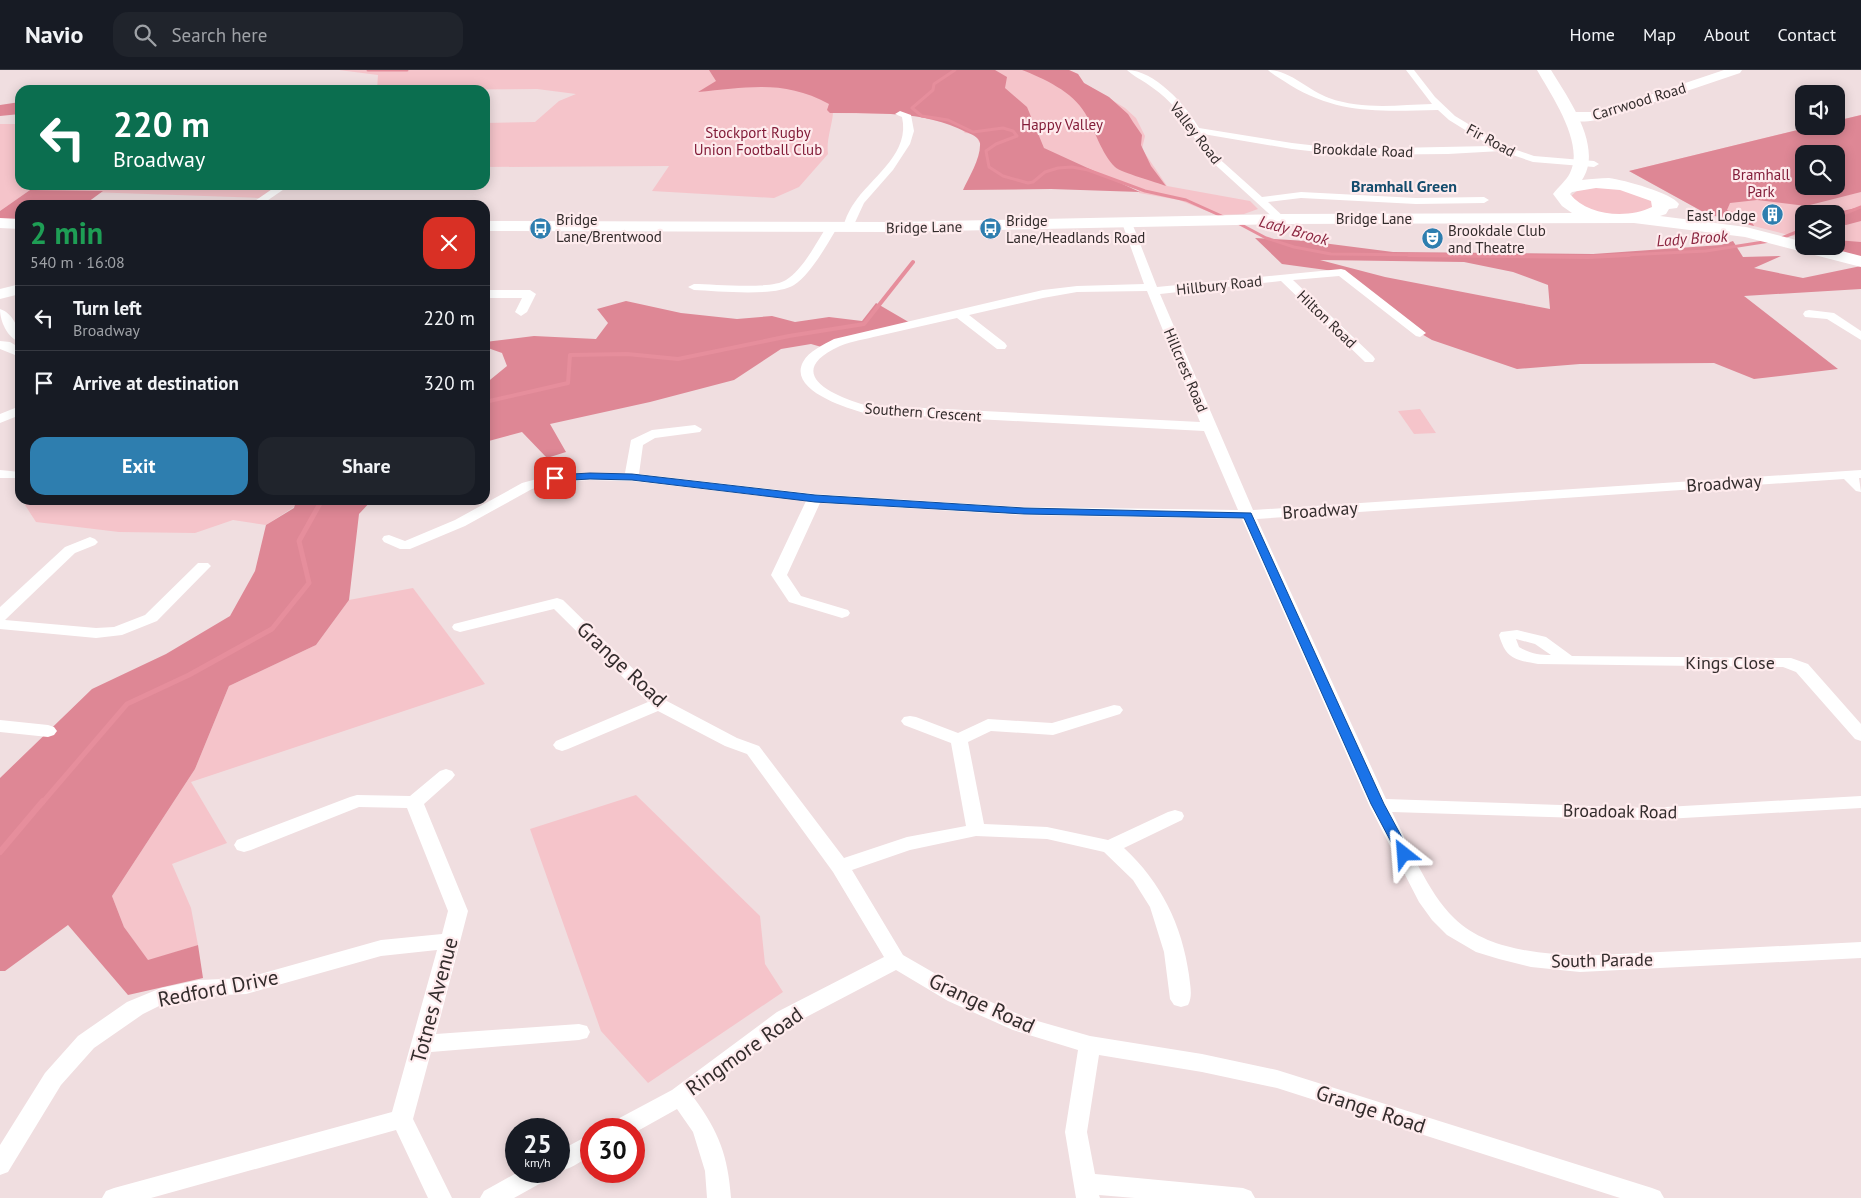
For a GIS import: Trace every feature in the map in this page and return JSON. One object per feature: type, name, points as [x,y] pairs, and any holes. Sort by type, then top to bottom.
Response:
[{"type":"main road","points":[[1544,70],[1569,116],[1585,160],[1632,187],[1751,234],[1861,262]]},
{"type":"main road","name":"Bridge Lane","points":[[1513,218],[1544,212],[1558,202],[1585,160]]},
{"type":"main road","points":[[1632,187],[1599,183],[1564,191],[1568,204],[1578,210],[1613,218],[1638,219],[1751,234]]},
{"type":"main road","points":[[1638,219],[1650,216],[1660,210],[1661,205],[1657,198]]},
{"type":"main road","name":"Bridge Lane","points":[[490,226],[840,227],[1281,219],[1613,218]]},
{"type":"main road","points":[[0,223],[15,224]]},
{"type":"street","name":"Valley Road","points":[[1131,70],[1180,107],[1188,116],[1194,130],[1212,157],[1281,219]]},
{"type":"street","points":[[1272,70],[1317,96],[1340,104],[1373,108],[1439,107]]},
{"type":"street","name":"Fir Road","points":[[1410,70],[1439,107],[1464,126],[1502,148],[1533,159],[1585,160]]},
{"type":"street","name":"Carrwood Road","points":[[1569,116],[1592,117],[1602,115],[1736,70]]},
{"type":"street","points":[[694,287],[774,288],[790,284],[822,243],[850,218],[858,205],[890,166],[905,142],[909,130],[906,115],[900,114]]},
{"type":"street","name":"Brookdale Road","points":[[1194,130],[1292,146],[1344,152],[1448,151],[1502,148]]},
{"type":"street","points":[[262,200],[277,190]]},
{"type":"street","points":[[1261,200],[1301,195],[1416,201],[1484,200]]},
{"type":"street","name":"Hillcrest Road","points":[[1128,223],[1152,289],[1248,515]]},
{"type":"street","name":"Hillbury Road","points":[[1152,289],[1341,272],[1420,333]]},
{"type":"street","name":"Hilton Road","points":[[1284,278],[1369,359]]},
{"type":"street","name":"Southern Crescent","points":[[1152,289],[1077,289],[1043,294],[838,342],[825,348],[807,362],[806,371],[808,378],[824,395],[864,410],[1210,427]]},
{"type":"street","points":[[490,294],[530,294],[521,312]]},
{"type":"street","points":[[0,313],[15,332]]},
{"type":"street","points":[[960,314],[1001,346]]},
{"type":"street","points":[[1809,314],[1830,316],[1861,336]]},
{"type":"street","points":[[0,345],[6,345],[15,350]]},
{"type":"street","points":[[0,418],[15,412]]},
{"type":"street","points":[[632,477],[636,442],[652,434],[695,429]]},
{"type":"street","points":[[0,474],[15,475]]},
{"type":"street","points":[[1855,474],[1861,488]]},
{"type":"street","name":"Broadway","points":[[389,539],[405,546],[460,523],[528,486],[555,478],[590,476],[632,477],[815,498],[1024,511],[1248,515],[1855,474]]},
{"type":"street","points":[[815,498],[779,575],[795,599],[842,612]]},
{"type":"street","name":"South Parade","points":[[1248,515],[1378,804],[1430,904],[1453,929],[1488,950],[1539,962],[1580,964],[1861,950]]},
{"type":"street","points":[[0,616],[70,550],[90,542]]},
{"type":"street","points":[[0,624],[96,633],[116,632],[151,618],[203,566]]},
{"type":"street","name":"Grange Road","points":[[460,627],[557,603],[659,704],[730,742],[753,750],[840,867],[896,960],[955,995],[1021,1024],[1090,1045],[1202,1063],[1278,1079],[1652,1198]]},
{"type":"street","name":"Kings Close","points":[[1568,661],[1785,662],[1802,668],[1861,736]]},
{"type":"street","points":[[562,745],[659,704]]},
{"type":"street","points":[[910,721],[959,740],[988,725],[1052,729],[1114,710]]},
{"type":"street","points":[[0,726],[48,731]]},
{"type":"street","points":[[959,740],[976,830]]},
{"type":"street","points":[[244,845],[357,801],[414,802],[446,774]]},
{"type":"street","name":"Totnes Avenue","points":[[402,1118],[458,911],[414,802]]},
{"type":"street","name":"Broadoak Road","points":[[1378,804],[1648,814],[1861,802]]},
{"type":"street","points":[[1110,847],[1174,816]]},
{"type":"street","points":[[840,867],[907,844],[976,830],[1047,833],[1110,847],[1143,880],[1166,921],[1178,964],[1181,999]]},
{"type":"street","name":"Redford Drive","points":[[0,1165],[53,1079],[86,1042],[136,1008],[162,996],[199,988],[246,986],[381,948],[449,941]]},
{"type":"street","name":"Ringmore Road","points":[[640,1118],[680,1096],[785,1018],[896,960]]},
{"type":"street","points":[[423,1044],[579,1032]]},
{"type":"street","points":[[1090,1045],[1076,1132],[1086,1190],[1243,1198]]},
{"type":"street","points":[[680,1096],[703,1128],[717,1171],[719,1198]]},
{"type":"street","points":[[114,1198],[402,1118],[440,1198]]},
{"type":"street","points":[[492,1198],[520,1183]]},
{"type":"green space","points":[[339,70],[1069,70],[1078,74],[1084,83],[1125,108],[1136,118],[1145,136],[1142,149],[1167,186],[1250,201],[1258,209],[1244,214],[1217,215],[1179,200],[1139,193],[1139,190],[1091,171],[983,149],[975,134],[965,133],[959,126],[906,114],[833,113],[828,154],[799,187],[774,198],[652,191],[669,166],[490,167],[490,123],[535,122],[559,101],[576,94],[537,89],[490,89],[490,85],[377,85],[378,75]]},
{"type":"green space","points":[[709,70],[995,70],[1007,77],[1005,88],[1027,107],[1044,148],[1140,192],[1051,189],[963,190],[980,149],[979,141],[970,134],[950,125],[917,117],[830,113],[827,110],[829,104],[812,96],[780,88],[748,87],[698,92],[716,81]]},
{"type":"green space","points":[[1022,70],[1069,70],[1078,74],[1084,83],[1109,97],[1128,114],[1142,135],[1141,145],[1151,166],[1166,186],[1132,175],[1115,167],[1106,156],[1080,105],[1057,87]]},
{"type":"green space","points":[[15,103],[15,114],[0,116],[0,105]]},
{"type":"green space","name":"Bramhall Park","points":[[1861,115],[1861,254],[1845,249],[1845,205],[1795,205],[1795,237],[1707,214],[1629,171],[1795,131],[1795,135],[1845,135],[1845,119]]},
{"type":"green space","name":"Bramhall Park","points":[[1861,115],[1861,192],[1810,205],[1757,200],[1730,203],[1727,210],[1750,218],[1754,226],[1707,214],[1629,171],[1795,131],[1795,135],[1845,135],[1845,119]]},
{"type":"green space","points":[[0,124],[15,124],[15,190],[30,190],[0,211]]},
{"type":"green space","points":[[1580,188],[1630,188],[1658,204],[1645,214],[1607,214],[1585,209],[1570,197]]},
{"type":"green space","points":[[30,190],[273,190],[260,198]]},
{"type":"green space","points":[[30,190],[103,191],[91,200],[16,200]]},
{"type":"green space","points":[[15,200],[15,224],[0,223],[0,211]]},
{"type":"green space","points":[[1861,207],[1861,221],[1845,225],[1845,210]]},
{"type":"green space","points":[[1255,238],[1307,241],[1393,252],[1593,254],[1721,245],[1733,241],[1743,257],[1781,256],[1754,268],[1803,278],[1861,266],[1861,289],[1744,296],[1838,369],[1754,379],[1714,363],[1580,364],[1517,369],[1432,340],[1420,333],[1341,272],[1282,264]],"holes":[[[1320,260],[1464,262],[1513,272],[1548,285],[1550,309],[1385,277]]]},
{"type":"green space","points":[[1845,241],[1861,242],[1861,257],[1845,253]]},
{"type":"green space","points":[[626,301],[681,313],[737,319],[772,316],[795,322],[829,317],[862,321],[876,303],[912,324],[825,348],[811,344],[781,349],[734,380],[650,402],[550,424],[566,452],[547,458],[522,432],[490,441],[490,380],[507,366],[502,353],[490,349],[490,341],[534,336],[596,339],[608,323],[597,309]]},
{"type":"green space","points":[[1420,409],[1436,433],[1414,434],[1398,411]]},
{"type":"green space","points":[[25,505],[294,505],[266,525],[233,520],[195,533],[119,532],[36,522]]},
{"type":"green space","points":[[295,505],[367,505],[359,514],[349,600],[316,645],[229,686],[195,769],[112,896],[124,927],[148,960],[198,945],[203,978],[128,995],[68,925],[5,971],[0,971],[0,778],[92,689],[166,654],[230,616],[255,571],[266,525],[294,508]]},
{"type":"green space","points":[[413,588],[485,684],[191,782],[227,843],[172,864],[191,908],[198,945],[148,961],[124,927],[112,896],[195,769],[229,686],[316,645],[349,600]]},
{"type":"green space","points":[[636,795],[760,916],[765,964],[783,992],[648,1083],[601,1031],[530,829]]},
{"type":"waterway","name":"Lady Brook","points":[[368,70],[407,70]]},
{"type":"waterway","name":"Lady Brook","points":[[955,70],[934,84],[933,90],[912,108],[922,116],[948,120],[973,132],[1003,128],[1013,131],[1017,136],[996,144],[986,151],[989,167],[1003,176],[1028,183],[1033,182],[1045,172],[1058,168],[1072,167],[1088,170],[1145,191],[1186,200],[1226,218]]},
{"type":"waterway","name":"Lady Brook","points":[[1845,213],[1861,207]]},
{"type":"waterway","name":"Lady Brook","points":[[1236,222],[1266,238],[1294,247],[1331,254],[1516,256]]},
{"type":"waterway","name":"Lady Brook","points":[[1779,239],[1795,233]]},
{"type":"waterway","name":"Lady Brook","points":[[1605,256],[1706,251],[1770,241]]},
{"type":"waterway","name":"Lady Brook","points":[[1409,255],[1588,257],[1629,255]]},
{"type":"waterway","points":[[490,401],[568,383],[570,355],[627,354],[678,359],[789,336],[864,324],[913,262]]},
{"type":"waterway","points":[[42,803],[127,704],[189,675],[272,629],[309,583],[299,541],[319,505]]},
{"type":"waterway","points":[[0,852],[43,801]]},
{"type":"place","name":"East Lodge","points":[[1772,215]]},
{"type":"place","name":"Bridge Lane/Brentwood","points":[[540,228]]},
{"type":"place","name":"Bridge Lane/Headlands Road","points":[[990,229]]},
{"type":"place","name":"Brookdale Club and Theatre","points":[[1432,239]]},
{"type":"district","name":"Bramhall Green","points":[[1404,186]]},
{"type":"route","points":[[555,478],[590,476],[632,477],[815,498],[1024,511],[1248,515],[1378,804],[1404,854]]},
{"type":"park label","name":"Happy Valley","points":[[1062,124]]},
{"type":"park label","name":"Stockport Rugby Union Football Club","points":[[758,140]]}]
